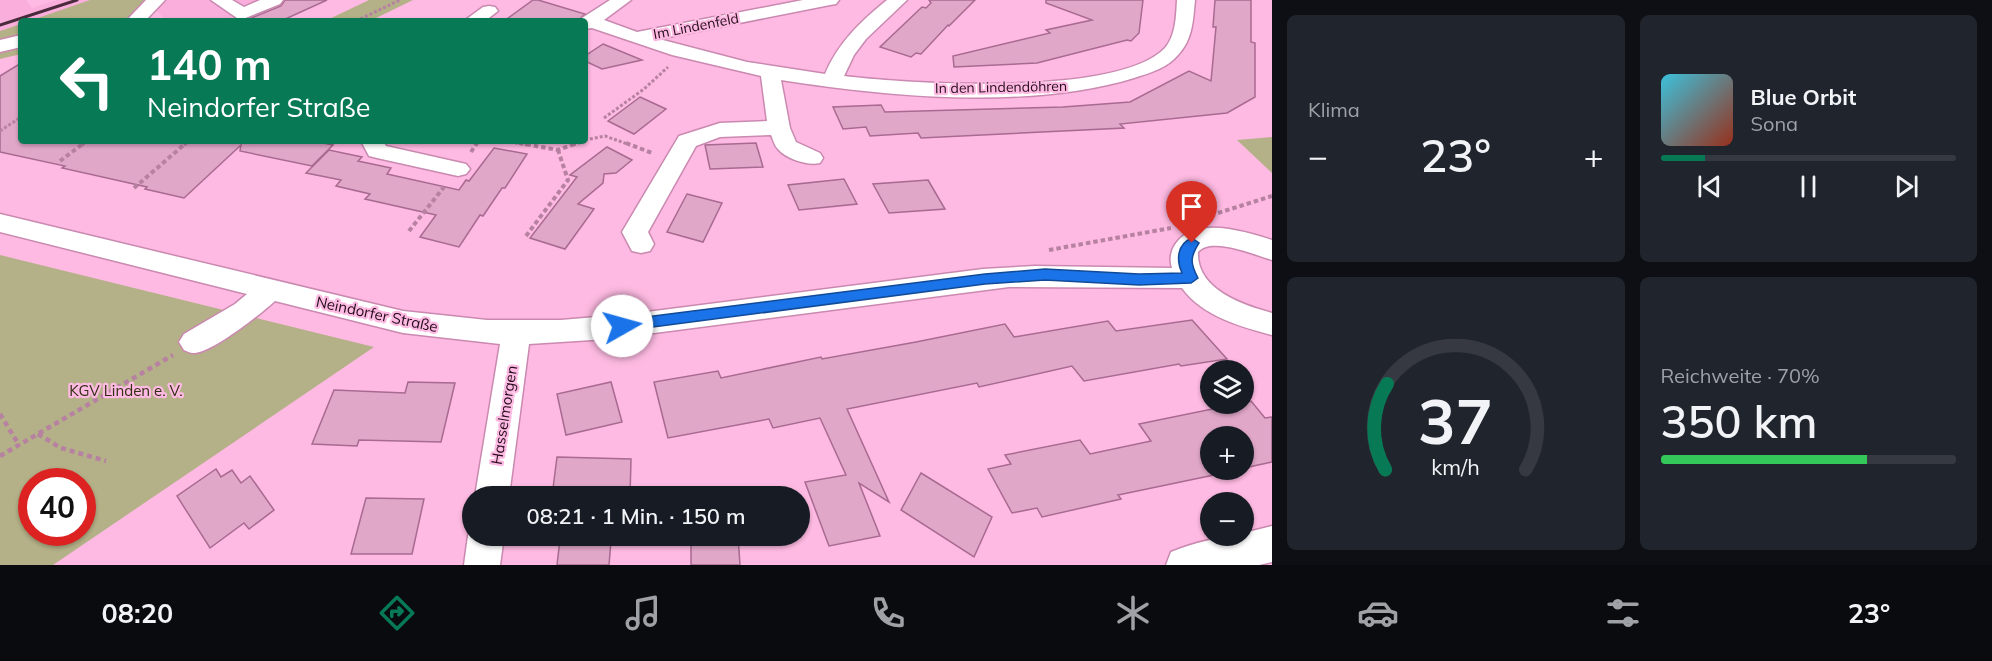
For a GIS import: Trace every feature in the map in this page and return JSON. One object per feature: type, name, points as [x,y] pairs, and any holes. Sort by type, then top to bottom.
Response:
[{"type":"street","points":[[138,18],[156,0]]},
{"type":"street","points":[[220,0],[243,14],[274,0]]},
{"type":"street","name":"In den Lindendöhren","points":[[588,22],[622,0]]},
{"type":"street","name":"Im Lindenfeld","points":[[634,38],[830,0]]},
{"type":"street","points":[[832,80],[842,56],[855,38],[898,0]]},
{"type":"street","name":"In den Lindendöhren","points":[[588,23],[684,52],[770,72],[906,89],[979,90],[1072,86],[1109,80],[1148,67],[1171,53],[1182,37],[1186,0]]},
{"type":"street","points":[[478,18],[489,11]]},
{"type":"street","points":[[0,46],[18,42]]},
{"type":"street","points":[[770,72],[779,128],[787,146],[812,158]]},
{"type":"street","points":[[641,244],[635,232],[675,158],[687,141],[700,133],[718,129],[779,128]]},
{"type":"street","points":[[374,144],[377,151],[459,168]]},
{"type":"street","name":"Neindorfer Straße","points":[[0,223],[403,322],[454,330],[516,333],[563,332],[985,279],[1045,274],[1139,280],[1191,278]]},
{"type":"street","points":[[1272,251],[1245,240],[1206,237],[1192,243],[1185,252],[1184,264],[1191,278],[1205,294],[1225,308],[1272,324]]},
{"type":"street","points":[[194,342],[245,312],[270,289]]},
{"type":"street","name":"Hasselmorgen","points":[[493,486],[516,333]]},
{"type":"street","points":[[1184,565],[1272,544]]},
{"type":"street","points":[[482,565],[485,546]]},
{"type":"path","points":[[362,18],[400,0]]},
{"type":"path","points":[[604,118],[644,89],[684,52]]},
{"type":"path","points":[[0,131],[18,119]]},
{"type":"path","points":[[588,140],[605,136],[615,138],[645,152],[675,158]]},
{"type":"path","points":[[60,162],[83,144]]},
{"type":"path","points":[[134,188],[185,144]]},
{"type":"path","points":[[523,144],[558,150],[575,144]]},
{"type":"path","points":[[526,236],[568,180],[558,150]]},
{"type":"path","points":[[0,456],[194,342]]},
{"type":"path","points":[[0,414],[19,445]]},
{"type":"path","points":[[38,434],[60,448],[106,461]]},
{"type":"shaded area","points":[[0,0],[26,0],[32,8],[57,0],[90,0],[38,18],[18,18],[18,25],[0,31]]},
{"type":"shaded area","points":[[167,0],[283,0],[243,18],[164,18],[155,9]]},
{"type":"green space","points":[[90,0],[156,0],[138,18],[38,18]]},
{"type":"green space","points":[[369,0],[413,0],[376,18],[331,18]]},
{"type":"green space","points":[[18,25],[18,55],[0,59],[0,31]]},
{"type":"green space","points":[[1272,137],[1272,173],[1237,140]]},
{"type":"green space","name":"KGV Linden e. V.","points":[[0,255],[374,347],[96,536],[96,468],[18,468],[18,546],[81,546],[53,565],[0,565]]},
{"type":"building","points":[[285,0],[327,0],[288,18],[251,18],[281,6]]},
{"type":"building","points":[[533,0],[585,14],[580,18],[508,18]]},
{"type":"building","points":[[929,0],[975,0],[921,54],[916,53],[911,57],[880,47],[922,7],[926,8],[931,3]]},
{"type":"building","points":[[1046,0],[1143,0],[1139,33],[1131,41],[1127,40],[1037,63],[954,67],[953,56],[1050,33],[1046,30],[1092,20],[1046,3]]},
{"type":"building","points":[[1215,0],[1251,0],[1251,42],[1255,43],[1255,97],[1227,113],[1120,124],[1124,128],[921,138],[918,133],[870,136],[866,127],[843,129],[833,107],[881,105],[885,112],[1063,107],[1130,102],[1189,71],[1211,81],[1216,27],[1213,27]]},
{"type":"building","points":[[603,44],[642,60],[602,69],[588,62],[588,54]]},
{"type":"building","points":[[18,65],[18,144],[333,145],[312,166],[240,151],[241,145],[184,198],[145,189],[147,187],[62,168],[65,166],[0,152],[0,76]]},
{"type":"building","points":[[640,97],[666,109],[634,134],[608,121]]},
{"type":"building","points":[[756,143],[763,167],[710,169],[705,145]]},
{"type":"building","points":[[607,147],[632,160],[616,173],[604,174],[603,183],[578,204],[594,209],[565,249],[530,238],[577,177],[570,175]]},
{"type":"building","points":[[494,148],[527,154],[505,188],[502,188],[483,216],[480,215],[459,247],[420,237],[436,215],[365,199],[370,194],[336,186],[341,180],[306,173],[329,150],[362,157],[358,161],[391,168],[387,174],[459,190],[466,180],[469,181]]},
{"type":"building","points":[[844,179],[857,204],[799,210],[788,185]]},
{"type":"building","points":[[928,180],[945,209],[889,213],[873,184]]},
{"type":"building","points":[[687,194],[722,203],[703,242],[667,232]]},
{"type":"building","points":[[1192,320],[1227,359],[1200,360],[1200,363],[1181,366],[1179,364],[1084,381],[1072,366],[979,387],[977,383],[847,409],[889,502],[859,483],[880,536],[829,546],[810,495],[810,486],[806,486],[805,482],[846,475],[820,418],[773,428],[769,419],[668,438],[654,382],[718,371],[721,378],[821,357],[822,359],[1005,324],[1014,337],[1108,321],[1116,331]]},
{"type":"building","points":[[408,382],[455,383],[441,442],[359,440],[357,446],[312,444],[334,390],[405,393]]},
{"type":"building","points":[[611,382],[622,422],[566,435],[557,394]]},
{"type":"building","points":[[1254,405],[1265,418],[1272,417],[1272,462],[1254,466],[1254,426],[1200,426],[1200,478],[1118,495],[1121,499],[1042,517],[1037,508],[1012,513],[988,469],[1011,464],[1005,455],[1080,440],[1090,454],[1151,441],[1139,424],[1200,411],[1200,414],[1254,414]]},
{"type":"building","points":[[557,457],[631,459],[630,486],[553,486]]},
{"type":"building","points":[[216,469],[221,477],[232,470],[241,483],[250,476],[274,510],[249,529],[244,523],[210,548],[177,496]]},
{"type":"building","points":[[921,473],[992,517],[974,557],[901,510]]},
{"type":"building","points":[[366,498],[424,499],[412,554],[351,554]]},
{"type":"building","points":[[559,546],[611,546],[609,565],[557,565]]},
{"type":"building","points":[[691,546],[739,546],[740,565],[691,565]]},
{"type":"railway","points":[[22,18],[77,0]]},
{"type":"railway","points":[[0,25],[18,19]]},
{"type":"route","points":[[622,326],[985,279],[1045,274],[1089,275],[1139,280],[1191,278],[1184,264],[1185,252],[1192,243]]}]
